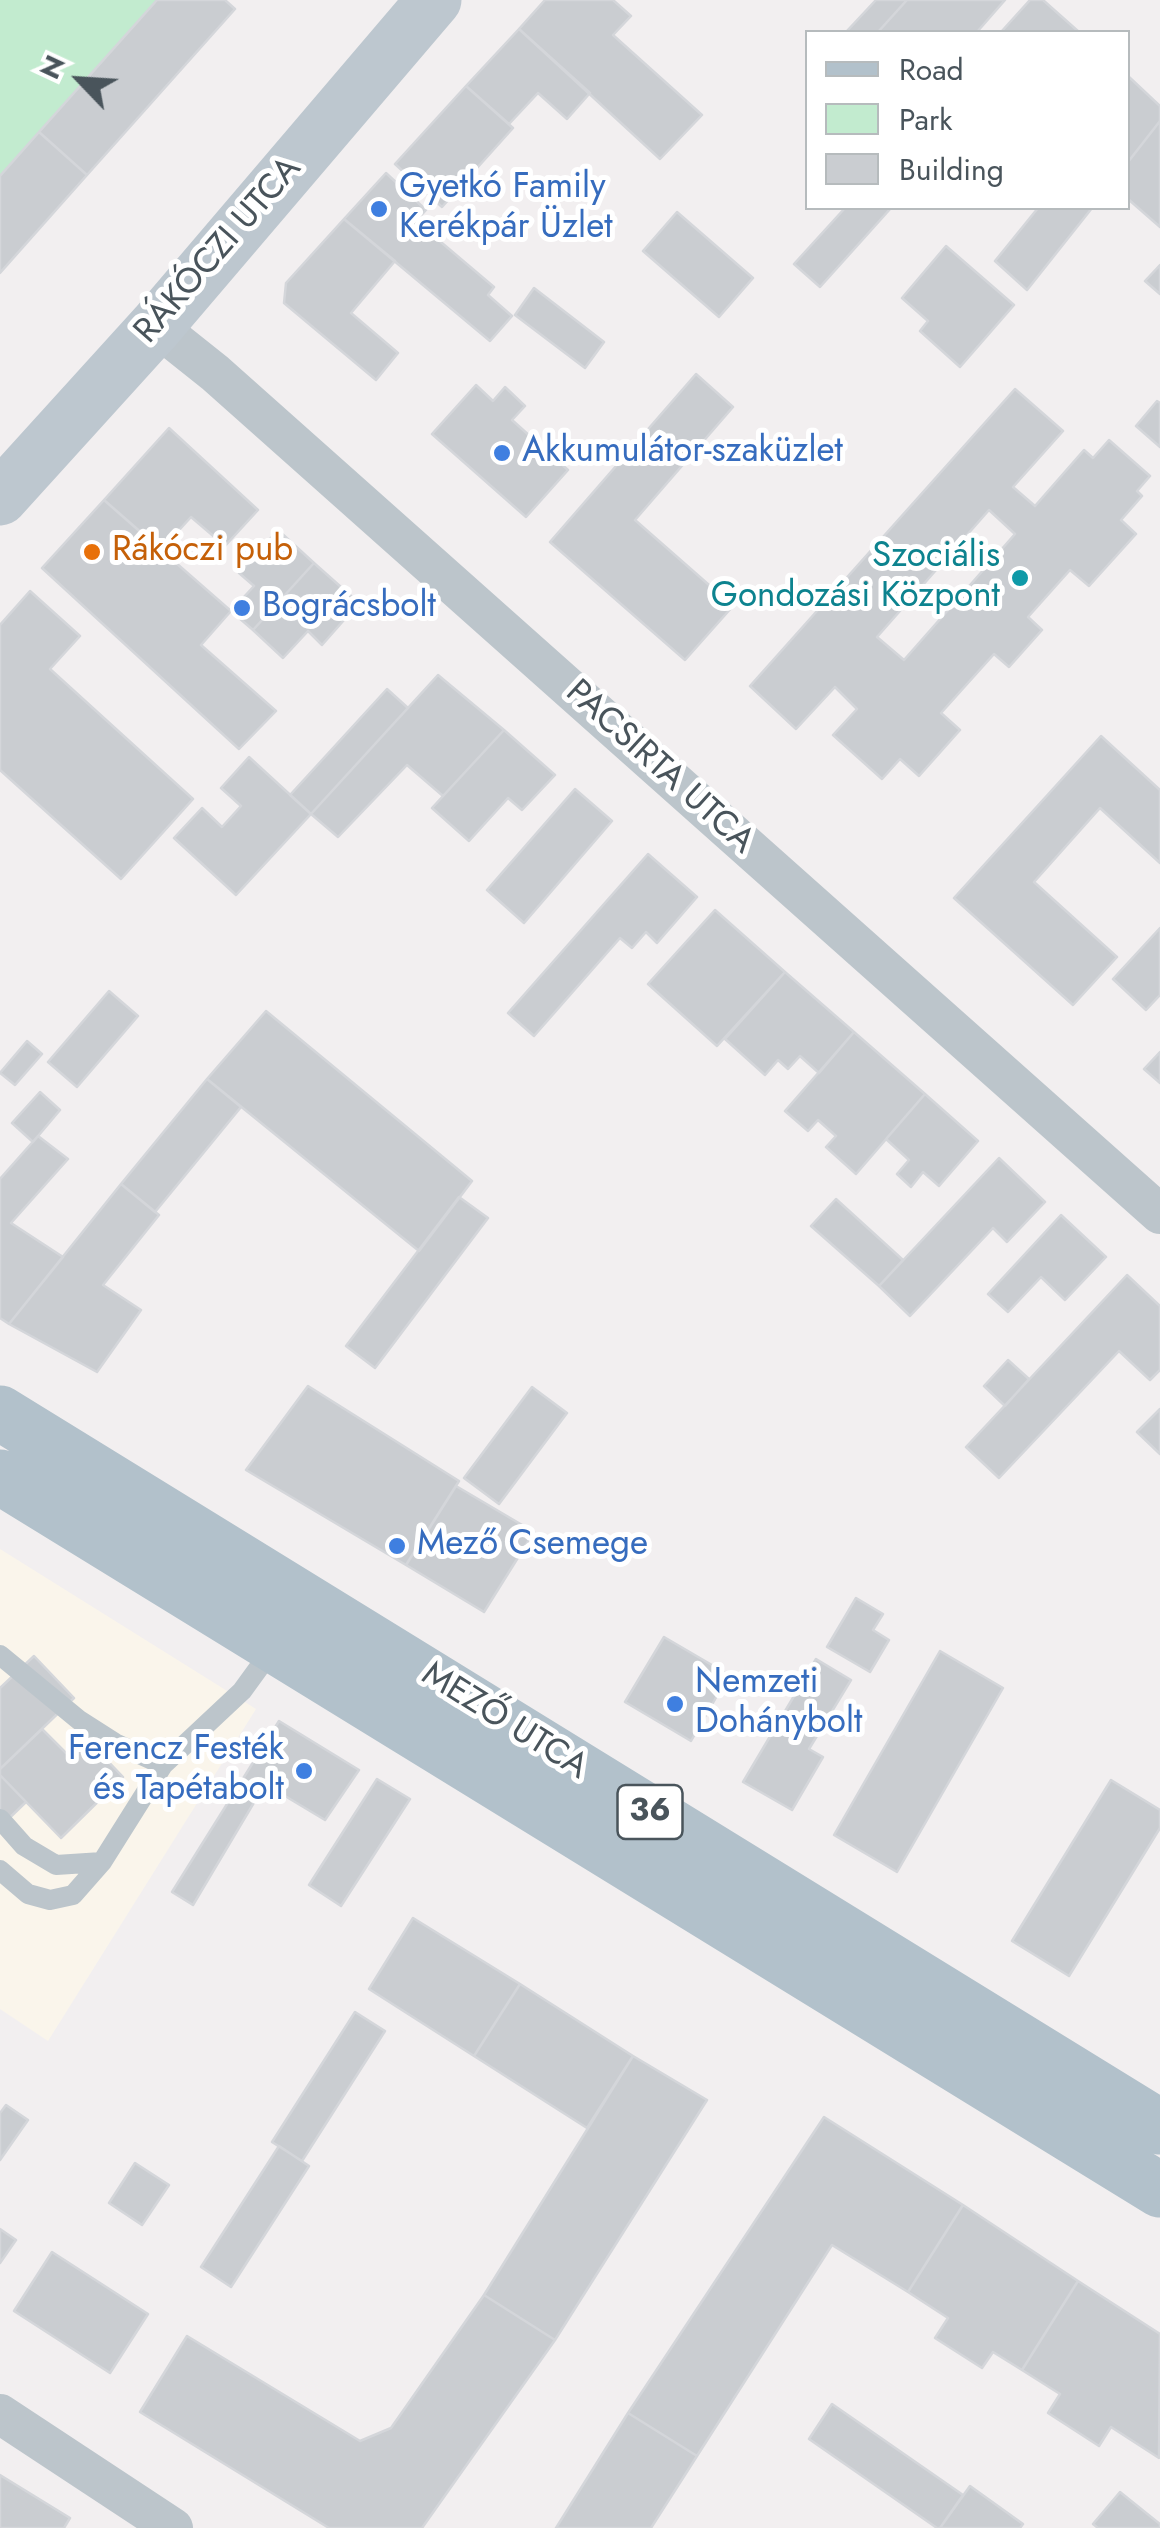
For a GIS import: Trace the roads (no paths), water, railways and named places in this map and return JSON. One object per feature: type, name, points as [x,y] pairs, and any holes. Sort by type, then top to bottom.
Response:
[{"type":"main road","name":"MEZŐ UTCA","points":[[0,1413],[283,1619],[1160,2190]]},
{"type":"main road","name":"MEZŐ UTCA","points":[[0,1477],[283,1619],[1160,2126]]},
{"type":"street","name":"RÁKÓCZI UTCA","points":[[0,498],[156,326],[434,0]]},
{"type":"street","name":"PACSIRTA UTCA","points":[[156,326],[230,386],[1160,1214]]},
{"type":"street","points":[[0,2414],[149,2522]]},
{"type":"lane","points":[[0,1870],[28,1894],[50,1900],[73,1895],[102,1862],[163,1765],[242,1691],[283,1619]]},
{"type":"lane","points":[[0,1656],[65,1710],[115,1743],[163,1765]]},
{"type":"lane","points":[[0,1819],[24,1846],[56,1865],[102,1862]]},
{"type":"place","name":"Gyetkó Family Kerékpár Üzlet","points":[[379,209]]},
{"type":"place","name":"Akkumulátor-szaküzlet","points":[[502,453]]},
{"type":"place","name":"Rákóczi pub","points":[[92,552]]},
{"type":"place","name":"Szociális Gondozási Központ","points":[[1020,578]]},
{"type":"place","name":"Bográcsbolt","points":[[242,608]]},
{"type":"place","name":"Mező Csemege","points":[[397,1546]]},
{"type":"place","name":"Nemzeti Dohánybolt","points":[[675,1704]]},
{"type":"place","name":"Ferencz Festék és Tapétabolt","points":[[304,1771]]}]
